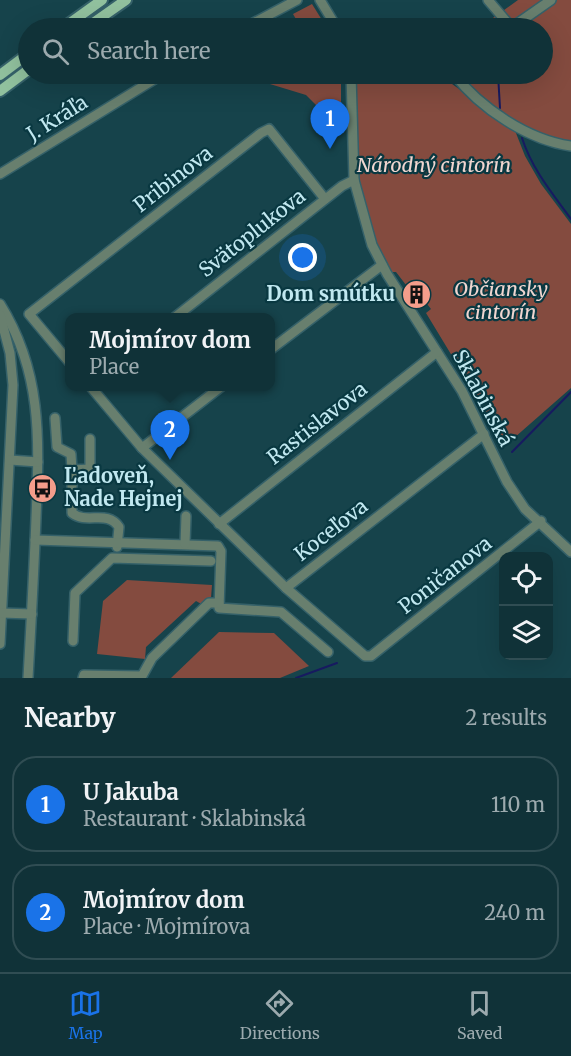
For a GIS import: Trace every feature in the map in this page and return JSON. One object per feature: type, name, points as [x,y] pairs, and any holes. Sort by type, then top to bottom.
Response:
[{"type":"main road","points":[[77,18],[102,0]]},
{"type":"main road","points":[[100,18],[126,0]]},
{"type":"main road","points":[[0,75],[18,62]]},
{"type":"main road","points":[[0,91],[18,78]]},
{"type":"street","points":[[263,18],[297,0]]},
{"type":"street","points":[[320,0],[331,18]]},
{"type":"street","points":[[488,0],[503,18]]},
{"type":"street","points":[[526,18],[551,0]]},
{"type":"street","name":"J. Kráľa","points":[[0,174],[147,84]]},
{"type":"street","name":"Sklabinská","points":[[351,84],[354,180],[368,234],[382,265],[462,391],[516,495],[571,552]]},
{"type":"street","points":[[464,84],[513,123],[538,138],[571,146]]},
{"type":"street","name":"Pribinova","points":[[65,358],[29,314],[269,129],[325,199]]},
{"type":"street","name":"Svätoplukova","points":[[180,313],[325,199],[354,180]]},
{"type":"street","points":[[275,346],[382,265]]},
{"type":"street","points":[[0,304],[16,336],[32,387],[39,430],[28,678]]},
{"type":"street","points":[[0,315],[12,370],[10,460],[3,520],[0,644]]},
{"type":"street","name":"Rastislavova","points":[[219,524],[437,351]]},
{"type":"street","points":[[93,391],[142,448],[286,588]]},
{"type":"street","points":[[142,448],[217,391]]},
{"type":"street","points":[[55,418],[57,447],[71,454],[72,513],[77,517],[109,517],[119,527],[118,544],[112,558],[75,593],[73,641]]},
{"type":"street","name":"Koceľova","points":[[370,656],[365,656],[286,588],[484,434]]},
{"type":"street","points":[[72,470],[90,470],[90,439]]},
{"type":"street","points":[[10,460],[38,462]]},
{"type":"street","points":[[185,544],[186,516]]},
{"type":"street","name":"Poničanova","points":[[370,656],[541,521]]},
{"type":"street","points":[[35,540],[218,546],[221,551],[219,605]]},
{"type":"street","points":[[112,558],[211,561]]},
{"type":"street","points":[[83,678],[84,675],[142,676],[152,658],[209,603],[281,612],[328,652]]},
{"type":"street","points":[[1,613],[32,614]]},
{"type":"green space","points":[[518,0],[571,0],[571,142],[555,139],[524,126],[496,107],[469,84],[553,84],[553,18],[493,18]]},
{"type":"green space","points":[[312,4],[321,18],[295,18],[293,14]]},
{"type":"green space","points":[[270,84],[341,84],[341,130],[306,95]]},
{"type":"green space","points":[[354,84],[452,84],[514,128],[525,156],[541,184],[571,224],[571,388],[506,445],[426,313],[431,309],[420,295],[424,292],[418,284],[414,287],[411,282],[406,285],[396,272],[392,272],[379,249],[363,201],[357,151]]},
{"type":"green space","points":[[127,580],[212,585],[211,598],[203,605],[196,601],[146,647],[145,659],[97,654],[103,601]]},
{"type":"green space","points":[[219,632],[274,633],[309,666],[280,678],[171,678]]},
{"type":"waterway","points":[[499,84],[500,108]]},
{"type":"waterway","points":[[522,138],[537,170],[571,219]]},
{"type":"waterway","points":[[512,452],[571,392]]},
{"type":"waterway","points":[[296,678],[337,663]]},
{"type":"place","name":"U Jakuba","points":[[330,149]]},
{"type":"place","name":"Dom smútku","points":[[416,294]]},
{"type":"place","name":"Mojmírov dom","points":[[170,460]]},
{"type":"place","name":"Ľadoveň, Nade Hejnej","points":[[43,488]]},
{"type":"park label","name":"Národný cintorín","points":[[434,165]]},
{"type":"park label","name":"Občiansky cintorín","points":[[501,300]]}]
